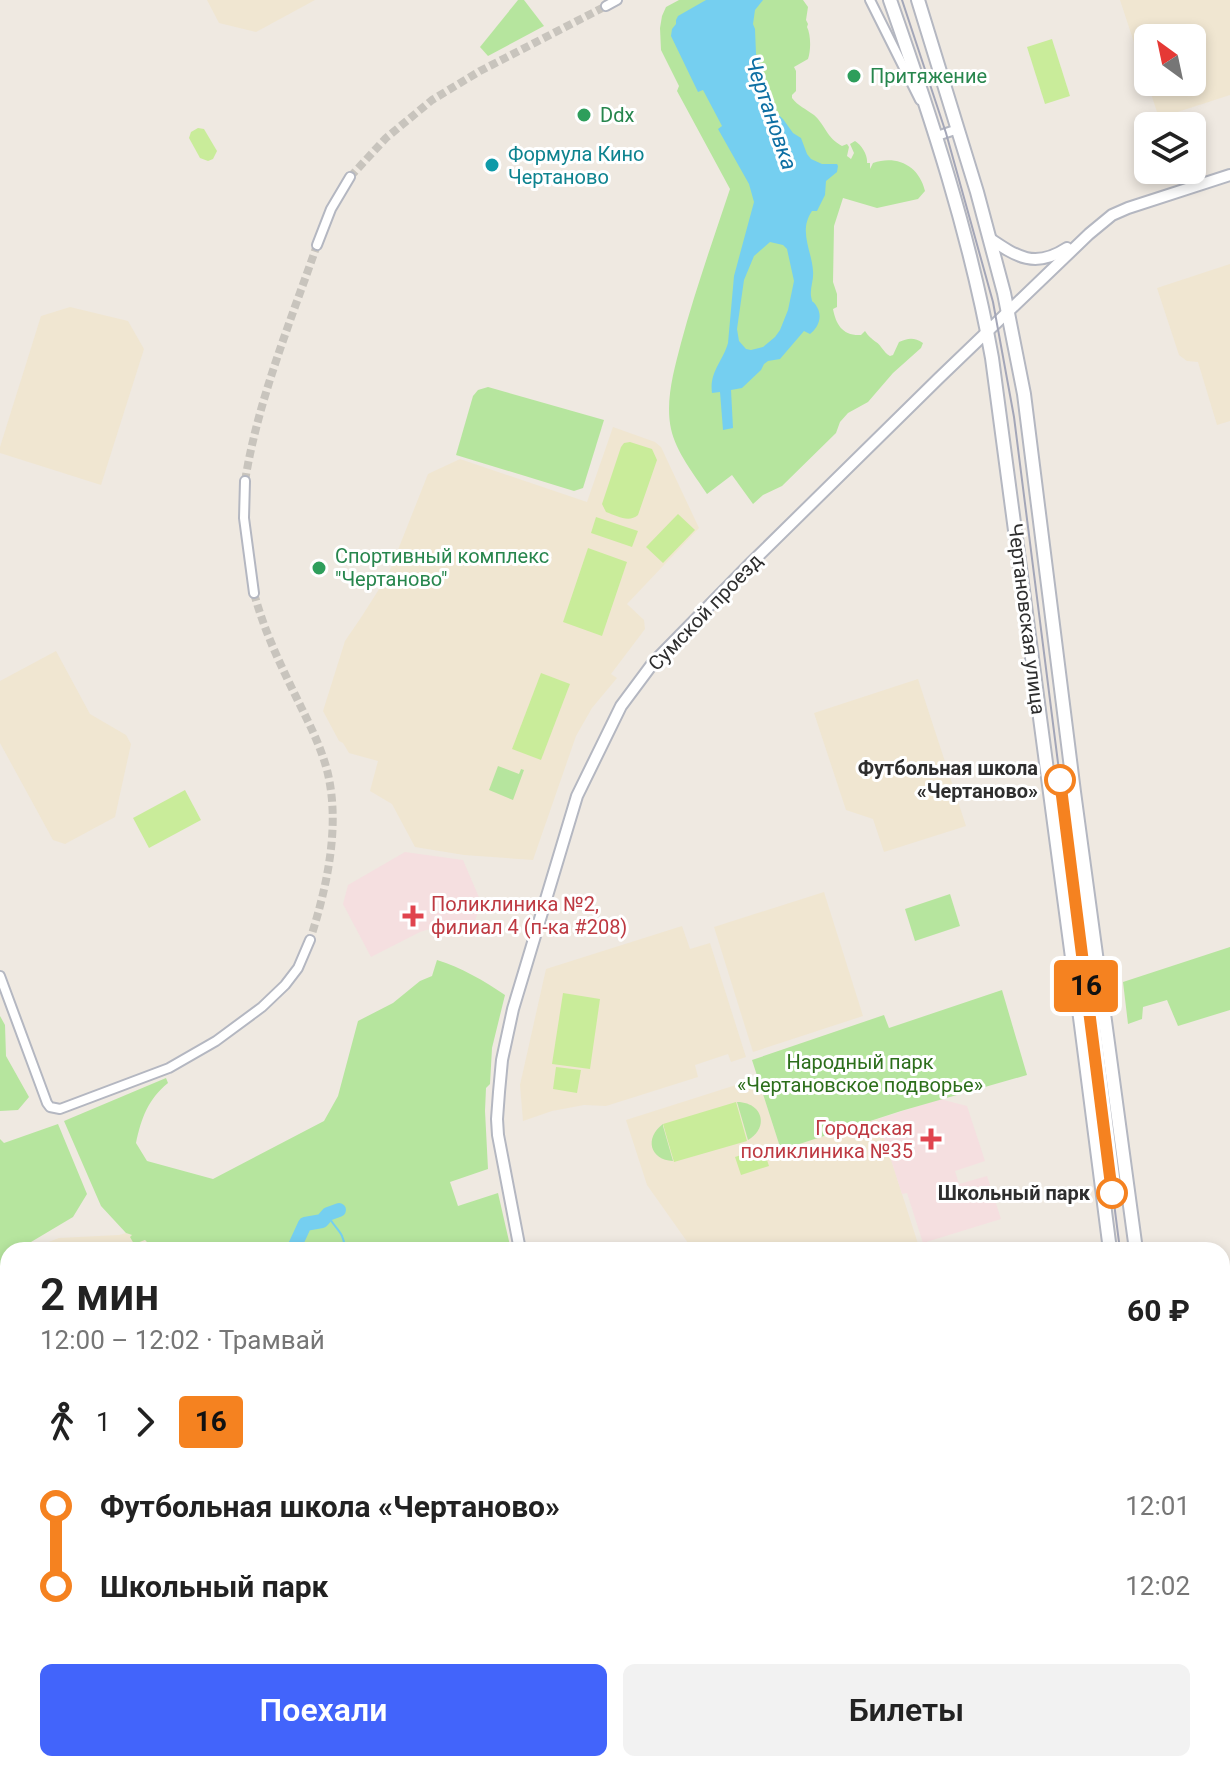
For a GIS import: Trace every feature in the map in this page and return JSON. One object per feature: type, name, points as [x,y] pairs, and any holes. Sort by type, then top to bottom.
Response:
[{"type":"main road","name":"Чертановская улица","points":[[890,0],[935,130],[987,332],[1001,417],[1109,1242]]},
{"type":"main road","name":"Чертановская улица","points":[[918,0],[989,238],[1008,311],[1024,394],[1135,1242]]},
{"type":"main road","points":[[1076,986],[1079,992],[1087,996],[1096,994],[1102,987]]},
{"type":"main road","points":[[1082,1034],[1087,1028],[1095,1026],[1102,1026],[1108,1031]]},
{"type":"street","points":[[606,6],[617,0]]},
{"type":"street","points":[[870,0],[935,130],[958,129]]},
{"type":"street","name":"Сумской проезд","points":[[518,1242],[498,1135],[502,1060],[516,998],[577,796],[621,706],[653,663],[750,564],[1089,234],[1112,215],[1128,208],[1230,175]]},
{"type":"street","points":[[317,245],[331,209],[350,177]]},
{"type":"street","points":[[989,238],[1013,254],[1036,260],[1060,253],[1089,234]]},
{"type":"street","points":[[245,481],[244,518],[254,593]]},
{"type":"street","points":[[0,976],[47,1103],[60,1109],[169,1068],[210,1046],[262,1007],[285,985],[298,968],[310,940]]},
{"type":"shaded area","points":[[207,0],[315,0],[256,32],[219,23]]},
{"type":"shaded area","points":[[1120,0],[1230,0],[1230,95],[1178,112],[1157,112],[1152,96],[1206,96],[1206,24],[1134,24],[1134,42]]},
{"type":"shaded area","points":[[1230,264],[1230,421],[1217,425],[1198,362],[1187,361],[1179,355],[1157,288]]},
{"type":"shaded area","points":[[70,307],[128,321],[144,349],[101,485],[0,453],[41,316]]},
{"type":"shaded area","points":[[613,427],[661,447],[699,528],[627,604],[644,620],[645,629],[611,674],[617,678],[592,708],[576,736],[533,860],[464,855],[415,847],[392,804],[370,791],[378,761],[349,753],[323,711],[345,641],[388,575],[428,474],[460,459],[587,502]]},
{"type":"shaded area","points":[[56,651],[90,714],[126,735],[131,744],[115,817],[65,844],[53,840],[0,743],[0,681]]},
{"type":"shaded area","points":[[918,679],[966,826],[884,852],[873,819],[846,810],[814,713]]},
{"type":"shaded area","name":"Поликлиника №2, филиал 4 (п-ка #208)","points":[[405,852],[463,860],[481,902],[471,934],[433,928],[371,957],[343,904],[348,885]]},
{"type":"shaded area","points":[[824,892],[863,1016],[753,1052],[714,927]]},
{"type":"shaded area","points":[[682,926],[690,949],[710,943],[746,1057],[731,1062],[728,1054],[695,1065],[698,1077],[606,1106],[584,1105],[523,1121],[520,1085],[546,969]]},
{"type":"shaded area","points":[[758,1078],[781,1150],[878,1119],[917,1242],[687,1242],[647,1185],[626,1120]]},
{"type":"shaded area","points":[[940,1099],[967,1106],[985,1161],[955,1171],[959,1184],[987,1176],[1001,1219],[923,1242],[907,1193],[902,1194],[878,1119]]},
{"type":"shaded area","points":[[126,1233],[149,1242],[49,1242],[59,1238]]},
{"type":"green space","points":[[518,0],[524,0],[544,26],[488,56],[480,47]]},
{"type":"green space","points":[[679,0],[803,0],[808,7],[806,20],[810,51],[808,59],[794,67],[796,91],[792,98],[814,115],[837,143],[842,146],[847,144],[847,156],[851,159],[854,153],[850,144],[855,141],[864,151],[870,169],[873,163],[898,161],[918,175],[925,191],[918,199],[877,208],[843,198],[834,226],[833,282],[837,307],[833,309],[838,324],[854,335],[865,331],[890,356],[899,342],[905,340],[920,341],[923,343],[921,348],[893,373],[868,402],[848,413],[836,433],[782,486],[753,504],[732,475],[707,494],[677,446],[669,418],[671,386],[681,343],[730,189],[677,91],[679,86],[661,50],[662,16],[666,7]]},
{"type":"green space","points":[[1052,39],[1070,96],[1045,104],[1027,47]]},
{"type":"green space","points":[[204,129],[217,151],[208,161],[200,158],[189,138],[191,132]]},
{"type":"green space","points":[[488,387],[604,420],[583,488],[574,491],[456,455],[473,396],[478,390]]},
{"type":"green space","points":[[630,442],[652,449],[657,460],[638,515],[627,519],[606,512],[602,504],[621,447]]},
{"type":"green space","points":[[678,514],[695,530],[663,563],[646,547]]},
{"type":"green space","points":[[596,517],[638,531],[632,547],[591,533]]},
{"type":"green space","points":[[588,548],[627,562],[602,636],[563,622]]},
{"type":"green space","points":[[541,673],[570,684],[541,760],[512,749]]},
{"type":"green space","points":[[498,766],[519,774],[521,769],[524,770],[513,800],[489,790]]},
{"type":"green space","points":[[185,790],[201,820],[149,848],[133,818]]},
{"type":"green space","points":[[950,894],[960,926],[915,941],[905,909]]},
{"type":"green space","points":[[1230,947],[1230,1010],[1178,1026],[1167,1000],[1143,1007],[1142,1019],[1128,1024],[1123,982]]},
{"type":"green space","points":[[437,960],[455,966],[505,995],[492,1048],[490,1084],[486,1088],[488,1169],[450,1182],[458,1206],[498,1193],[509,1242],[133,1242],[132,1235],[126,1233],[101,1206],[64,1121],[166,1078],[168,1083],[146,1110],[136,1143],[147,1161],[213,1179],[324,1121],[338,1096],[358,1021],[393,1003],[420,981],[432,976]]},
{"type":"green space","name":"Народный парк «Чертановское подворье»","points":[[1002,990],[1027,1075],[781,1150],[752,1060],[884,1015],[889,1028]]},
{"type":"green space","points":[[563,993],[600,999],[590,1069],[552,1064]]},
{"type":"green space","points":[[0,1016],[5,1025],[6,1056],[29,1097],[18,1110],[0,1111]]},
{"type":"green space","points":[[556,1067],[581,1070],[577,1093],[553,1089]]},
{"type":"green space","points":[[736,1102],[747,1141],[674,1162],[663,1124]]},
{"type":"green space","points":[[737,1102],[752,1106],[760,1116],[759,1129],[748,1140]]},
{"type":"green space","points":[[58,1124],[87,1194],[73,1217],[31,1242],[0,1242],[0,1139],[4,1143]]},
{"type":"green space","points":[[663,1124],[673,1161],[659,1157],[652,1147],[653,1136]]},
{"type":"green space","points":[[763,1148],[769,1166],[741,1175],[735,1157]]},
{"type":"water","points":[[706,0],[763,0],[755,10],[753,24],[760,67],[758,96],[801,138],[811,159],[838,166],[837,172],[826,181],[825,195],[817,211],[812,211],[806,226],[813,271],[811,296],[820,315],[817,325],[810,334],[804,331],[780,359],[764,364],[742,388],[731,390],[733,428],[723,430],[720,392],[712,393],[712,386],[714,373],[728,343],[734,276],[754,202],[749,184],[718,129],[722,126],[703,90],[698,92],[671,36],[678,16]],"holes":[[[770,242],[787,249],[794,281],[788,310],[775,337],[763,347],[746,349],[739,341],[737,329],[744,280],[754,256]]]},
{"type":"waterway","name":"Чертановка","points":[[297,1242],[305,1224],[322,1221],[328,1214],[339,1210]]},
{"type":"waterway","points":[[328,1214],[343,1242]]},
{"type":"tunnel","points":[[350,177],[386,138],[432,100],[480,71],[606,6]]},
{"type":"tunnel","points":[[245,481],[266,391],[317,245]]},
{"type":"tunnel","points":[[254,593],[275,652],[319,746],[331,791],[330,856],[310,940]]},
{"type":"tram line","points":[[902,0],[946,133],[993,302],[1014,417],[1119,1242]]},
{"type":"tram line","name":"16","points":[[1060,780],[1112,1193]]},
{"type":"place","name":"Притяжение","points":[[854,76]]},
{"type":"place","name":"Ddx","points":[[584,115]]},
{"type":"place","name":"Формула Кино Чертаново","points":[[492,165]]},
{"type":"place","name":"Спортивный комплекс \"Чертаново\"","points":[[319,568]]},
{"type":"place","name":"Футбольная школа «Чертаново»","points":[[1060,780]]},
{"type":"place","name":"Поликлиника №2, филиал 4 (п-ка #208)","points":[[413,916]]},
{"type":"place","name":"Городская поликлиника №35","points":[[931,1139]]},
{"type":"place","name":"Школьный парк","points":[[1112,1193]]}]
